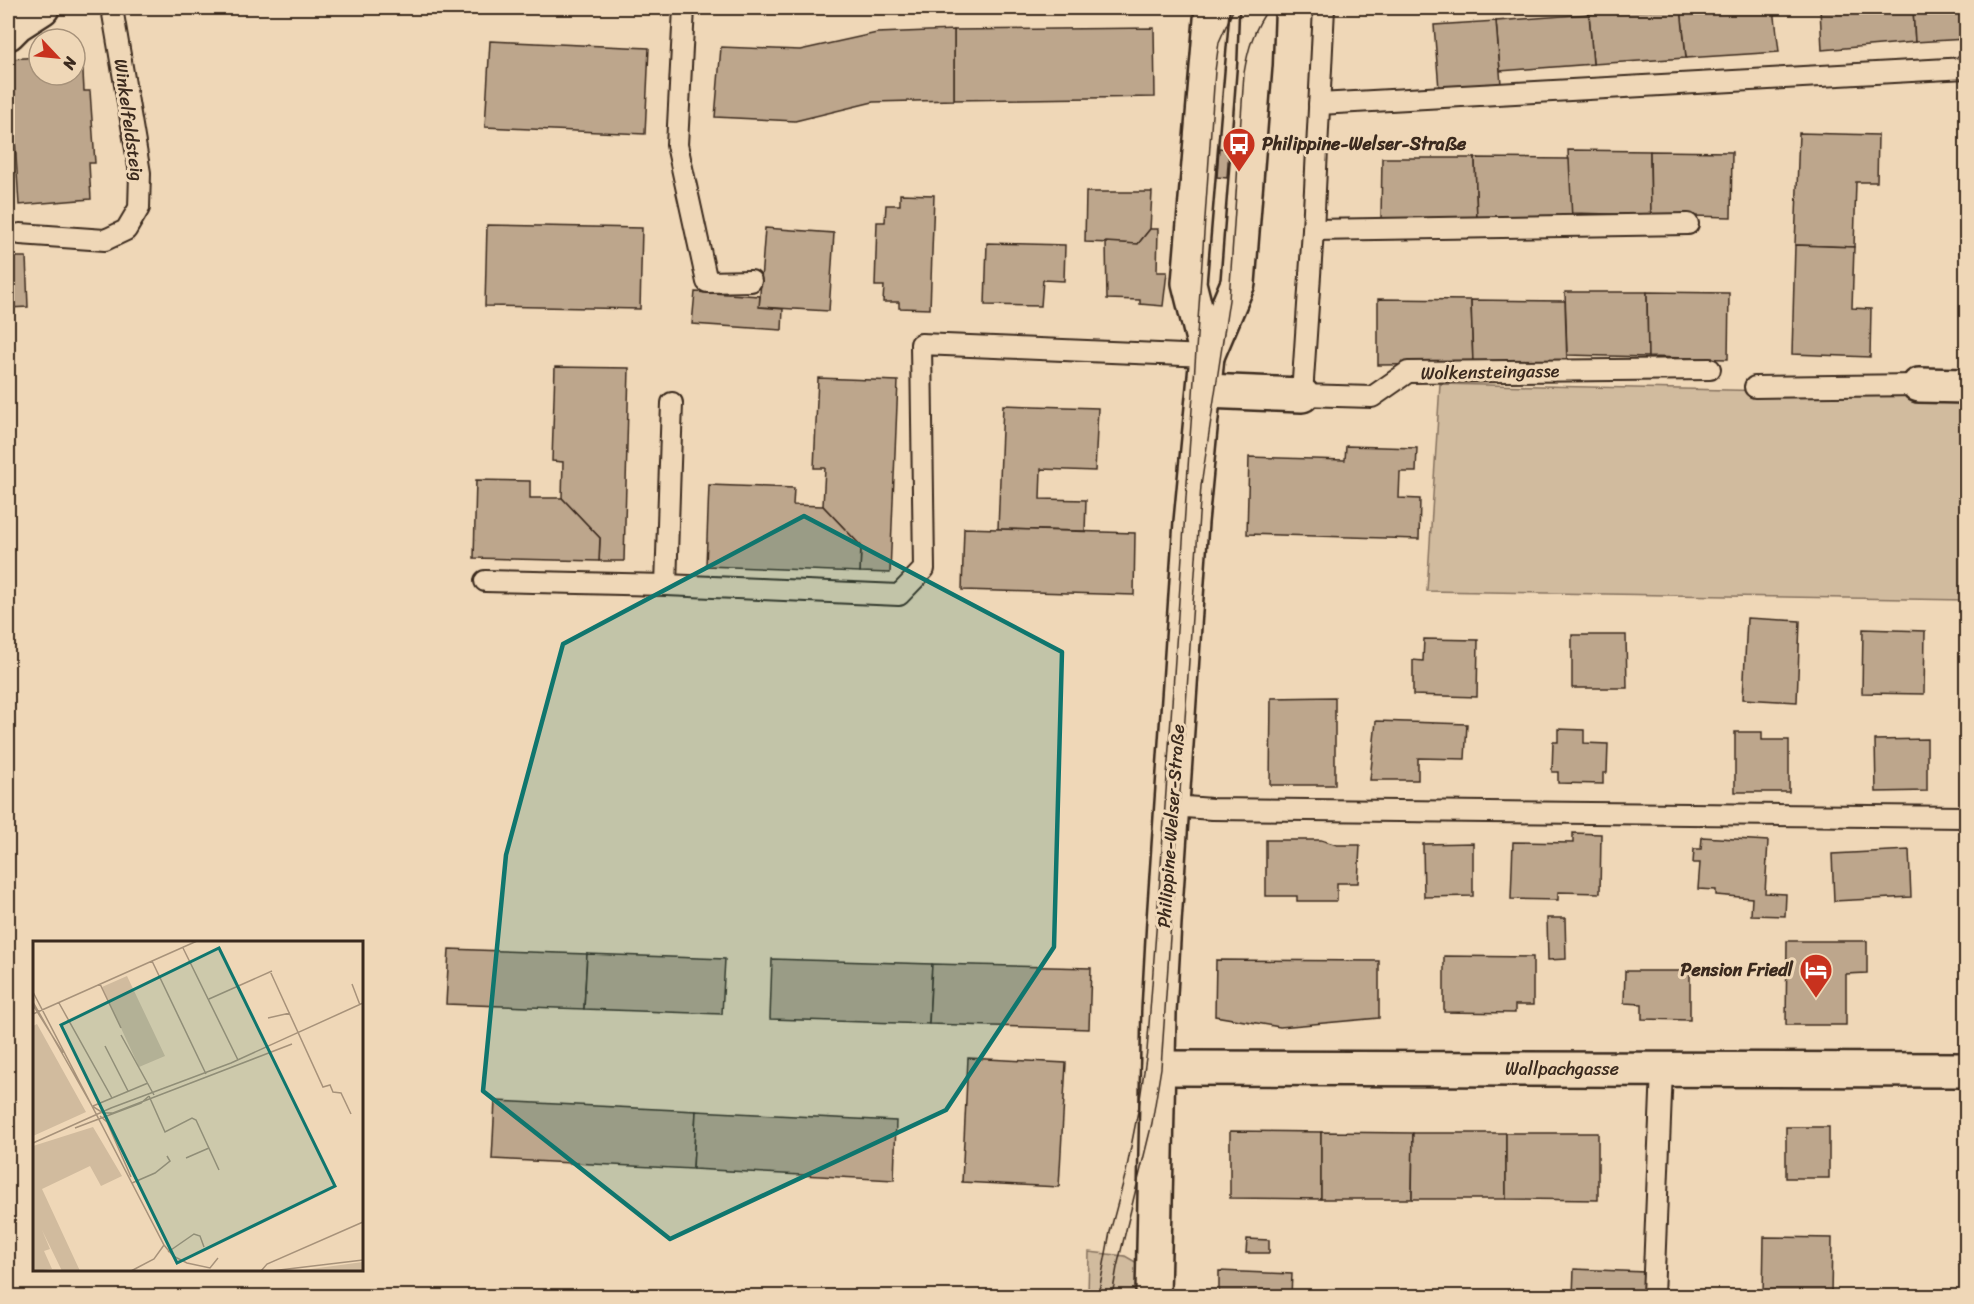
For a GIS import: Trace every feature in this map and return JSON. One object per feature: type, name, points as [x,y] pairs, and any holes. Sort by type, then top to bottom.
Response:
[{"type":"street","points":[[8,33],[17,24],[42,8]]},
{"type":"street","name":"Philippine-Welser-Straße","points":[[1153,1296],[1161,978],[1191,522],[1207,356],[1189,283],[1212,8]]},
{"type":"street","name":"Philippine-Welser-Straße","points":[[1207,356],[1238,283],[1255,64],[1257,8]]},
{"type":"street","points":[[1919,386],[1966,386]]},
{"type":"street","name":"Wolkensteingasse","points":[[1205,391],[1302,395]]},
{"type":"street","name":"Wallpachgasse","points":[[1158,1068],[1966,1070]]},
{"type":"lane","name":"Winkelfeldsteig","points":[[20,234],[105,240],[126,230],[139,208],[140,173],[112,8]]},
{"type":"lane","points":[[684,8],[677,145],[707,282],[751,281]]},
{"type":"lane","points":[[1302,395],[1324,8]]},
{"type":"lane","points":[[1319,104],[1966,68]]},
{"type":"lane","points":[[1313,230],[1688,224]]},
{"type":"lane","points":[[485,581],[666,585],[899,595],[924,569],[921,344],[1207,356]]},
{"type":"lane","name":"Wolkensteingasse","points":[[1302,395],[1372,397],[1408,372],[1710,369]]},
{"type":"lane","points":[[1755,387],[1919,386]]},
{"type":"lane","points":[[666,585],[672,403]]},
{"type":"lane","points":[[1172,806],[1212,809],[1966,817]]},
{"type":"lane","points":[[1653,1296],[1662,1069]]},
{"type":"highlighted area","points":[[804,516],[1062,652],[1054,947],[946,1110],[670,1239],[483,1091],[506,855],[563,644]]},
{"type":"shaded area","points":[[1440,384],[1966,395],[1966,600],[1427,591]]},
{"type":"shaded area","points":[[1089,1252],[1125,1256],[1139,1264],[1138,1296],[1088,1296]]},
{"type":"building","points":[[1681,8],[1774,8],[1779,52],[1686,58]]},
{"type":"building","points":[[1681,8],[1686,58],[1593,64],[1589,14]]},
{"type":"building","points":[[1820,8],[1913,8],[1915,42],[1822,50]]},
{"type":"building","points":[[1913,8],[1966,8],[1966,39],[1915,42]]},
{"type":"building","points":[[1589,14],[1593,64],[1500,71],[1496,21]]},
{"type":"building","points":[[1496,21],[1501,84],[1439,89],[1434,25]]},
{"type":"building","points":[[1154,28],[1155,97],[954,100],[954,30]]},
{"type":"building","points":[[954,30],[954,100],[873,102],[795,121],[715,117],[721,47],[800,50],[877,33]]},
{"type":"building","points":[[490,41],[649,48],[645,134],[485,127]]},
{"type":"building","points":[[27,58],[27,87],[84,87],[84,91],[90,91],[95,163],[89,163],[91,199],[19,205],[10,59]]},
{"type":"building","points":[[1799,133],[1878,135],[1877,182],[1856,182],[1854,247],[1795,245]]},
{"type":"building","points":[[1219,148],[1229,149],[1227,178],[1217,177]]},
{"type":"building","points":[[1568,150],[1650,151],[1651,215],[1571,213]]},
{"type":"building","points":[[1650,151],[1732,152],[1731,217],[1651,215]]},
{"type":"building","points":[[1382,158],[1475,158],[1477,219],[1381,219]]},
{"type":"building","points":[[1475,158],[1569,159],[1572,219],[1477,219]]},
{"type":"building","points":[[1086,192],[1152,192],[1150,229],[1138,244],[1085,242]]},
{"type":"building","points":[[900,194],[934,195],[930,309],[899,308],[899,302],[883,302],[884,286],[875,286],[877,222],[885,222],[886,205],[900,205]]},
{"type":"building","points":[[487,225],[642,228],[640,309],[485,306]]},
{"type":"building","points":[[765,228],[834,233],[829,311],[759,307]]},
{"type":"building","points":[[1150,229],[1158,229],[1157,272],[1167,272],[1163,306],[1140,304],[1140,300],[1107,299],[1106,242],[1138,244]]},
{"type":"building","points":[[987,243],[1065,245],[1064,281],[1043,280],[1041,306],[985,305]]},
{"type":"building","points":[[1795,245],[1854,247],[1852,308],[1871,309],[1870,357],[1792,354]]},
{"type":"building","points":[[8,257],[26,257],[28,307],[8,308]]},
{"type":"building","points":[[695,292],[760,296],[759,307],[783,309],[782,330],[692,324]]},
{"type":"building","points":[[1565,292],[1647,292],[1648,357],[1567,355]]},
{"type":"building","points":[[1647,292],[1729,293],[1728,359],[1648,357]]},
{"type":"building","points":[[1378,299],[1471,300],[1473,364],[1378,365]]},
{"type":"building","points":[[1471,300],[1565,301],[1567,364],[1473,364]]},
{"type":"building","points":[[555,367],[629,368],[624,561],[599,561],[600,538],[562,498],[563,462],[552,461]]},
{"type":"building","points":[[818,378],[898,381],[890,573],[860,572],[861,546],[823,506],[825,468],[814,468]]},
{"type":"building","points":[[1003,405],[1098,408],[1095,471],[1041,469],[1040,499],[1086,500],[1085,531],[998,529]]},
{"type":"building","points":[[1346,446],[1417,448],[1416,472],[1400,472],[1399,498],[1420,499],[1419,539],[1247,534],[1249,457],[1345,460]]},
{"type":"building","points":[[476,480],[530,481],[530,498],[562,498],[600,538],[599,561],[474,558]]},
{"type":"building","points":[[709,485],[794,488],[793,505],[823,506],[861,546],[860,572],[706,566]]},
{"type":"building","points":[[964,528],[1135,533],[1134,595],[962,590]]},
{"type":"building","points":[[1747,618],[1800,621],[1797,702],[1743,699]]},
{"type":"building","points":[[1863,629],[1925,631],[1924,694],[1862,693]]},
{"type":"building","points":[[1572,635],[1626,635],[1627,688],[1572,688]]},
{"type":"building","points":[[1424,639],[1478,640],[1477,697],[1413,695],[1413,660],[1423,661]]},
{"type":"building","points":[[1335,697],[1335,785],[1270,785],[1271,698]]},
{"type":"building","points":[[1376,721],[1467,724],[1465,759],[1418,758],[1418,780],[1370,780]]},
{"type":"building","points":[[1558,729],[1584,730],[1584,743],[1608,744],[1607,773],[1603,773],[1603,784],[1558,783],[1558,772],[1552,772],[1553,742],[1558,742]]},
{"type":"building","points":[[1735,732],[1762,732],[1762,740],[1789,740],[1789,792],[1735,792]]},
{"type":"building","points":[[1927,739],[1927,791],[1876,792],[1875,740]]},
{"type":"building","points":[[1573,833],[1601,834],[1600,893],[1558,892],[1558,900],[1511,899],[1513,842],[1573,843]]},
{"type":"building","points":[[1702,837],[1768,841],[1765,893],[1786,894],[1785,916],[1751,915],[1752,898],[1716,895],[1716,890],[1698,889],[1700,863],[1693,863],[1694,849],[1701,849]]},
{"type":"building","points":[[1266,840],[1321,840],[1337,845],[1360,845],[1358,883],[1337,883],[1337,901],[1297,901],[1297,896],[1266,896]]},
{"type":"building","points":[[1473,843],[1473,896],[1424,897],[1423,844]]},
{"type":"building","points":[[1909,850],[1911,897],[1834,901],[1832,854]]},
{"type":"building","points":[[1547,918],[1565,918],[1566,959],[1548,960]]},
{"type":"building","name":"Pension Friedl","points":[[1787,941],[1867,941],[1867,973],[1846,974],[1846,1025],[1786,1025]]},
{"type":"building","points":[[449,949],[587,954],[584,1009],[446,1004]]},
{"type":"building","points":[[587,954],[725,959],[722,1014],[584,1009]]},
{"type":"building","points":[[1444,956],[1533,957],[1533,1005],[1515,1005],[1515,1013],[1444,1012]]},
{"type":"building","points":[[772,959],[932,964],[929,1024],[770,1019]]},
{"type":"building","points":[[1216,960],[1379,961],[1379,1018],[1280,1027],[1215,1016]]},
{"type":"building","points":[[932,964],[1091,968],[1089,1029],[929,1024]]},
{"type":"building","points":[[1625,971],[1690,971],[1690,1020],[1642,1019],[1642,1004],[1624,1003]]},
{"type":"building","points":[[968,1058],[1066,1063],[1059,1187],[962,1182]]},
{"type":"building","points":[[495,1101],[696,1111],[693,1169],[492,1159]]},
{"type":"building","points":[[696,1111],[896,1121],[894,1180],[693,1169]]},
{"type":"building","points":[[1786,1127],[1829,1127],[1829,1178],[1786,1178]]},
{"type":"building","points":[[1230,1131],[1321,1132],[1321,1199],[1230,1198]]},
{"type":"building","points":[[1321,1132],[1413,1133],[1412,1199],[1321,1199]]},
{"type":"building","points":[[1413,1133],[1506,1133],[1506,1199],[1412,1199]]},
{"type":"building","points":[[1506,1133],[1598,1133],[1598,1200],[1506,1199]]},
{"type":"building","points":[[1764,1237],[1832,1238],[1831,1296],[1763,1296]]},
{"type":"building","points":[[1247,1239],[1269,1240],[1269,1253],[1246,1253]]},
{"type":"building","points":[[1574,1269],[1644,1272],[1643,1296],[1573,1296]]},
{"type":"building","points":[[1219,1271],[1292,1274],[1291,1296],[1219,1296]]},
{"type":"tram line","points":[[1098,1296],[1110,1232],[1126,1172],[1147,1051],[1215,71],[1219,42],[1234,8]]},
{"type":"tram line","points":[[1112,1296],[1152,1123],[1161,1068],[1201,486],[1229,300],[1244,73],[1252,39],[1269,8]]},
{"type":"place","name":"Philippine-Welser-Straße","points":[[1239,173]]},
{"type":"place","name":"Pension Friedl","points":[[1816,999]]}]
